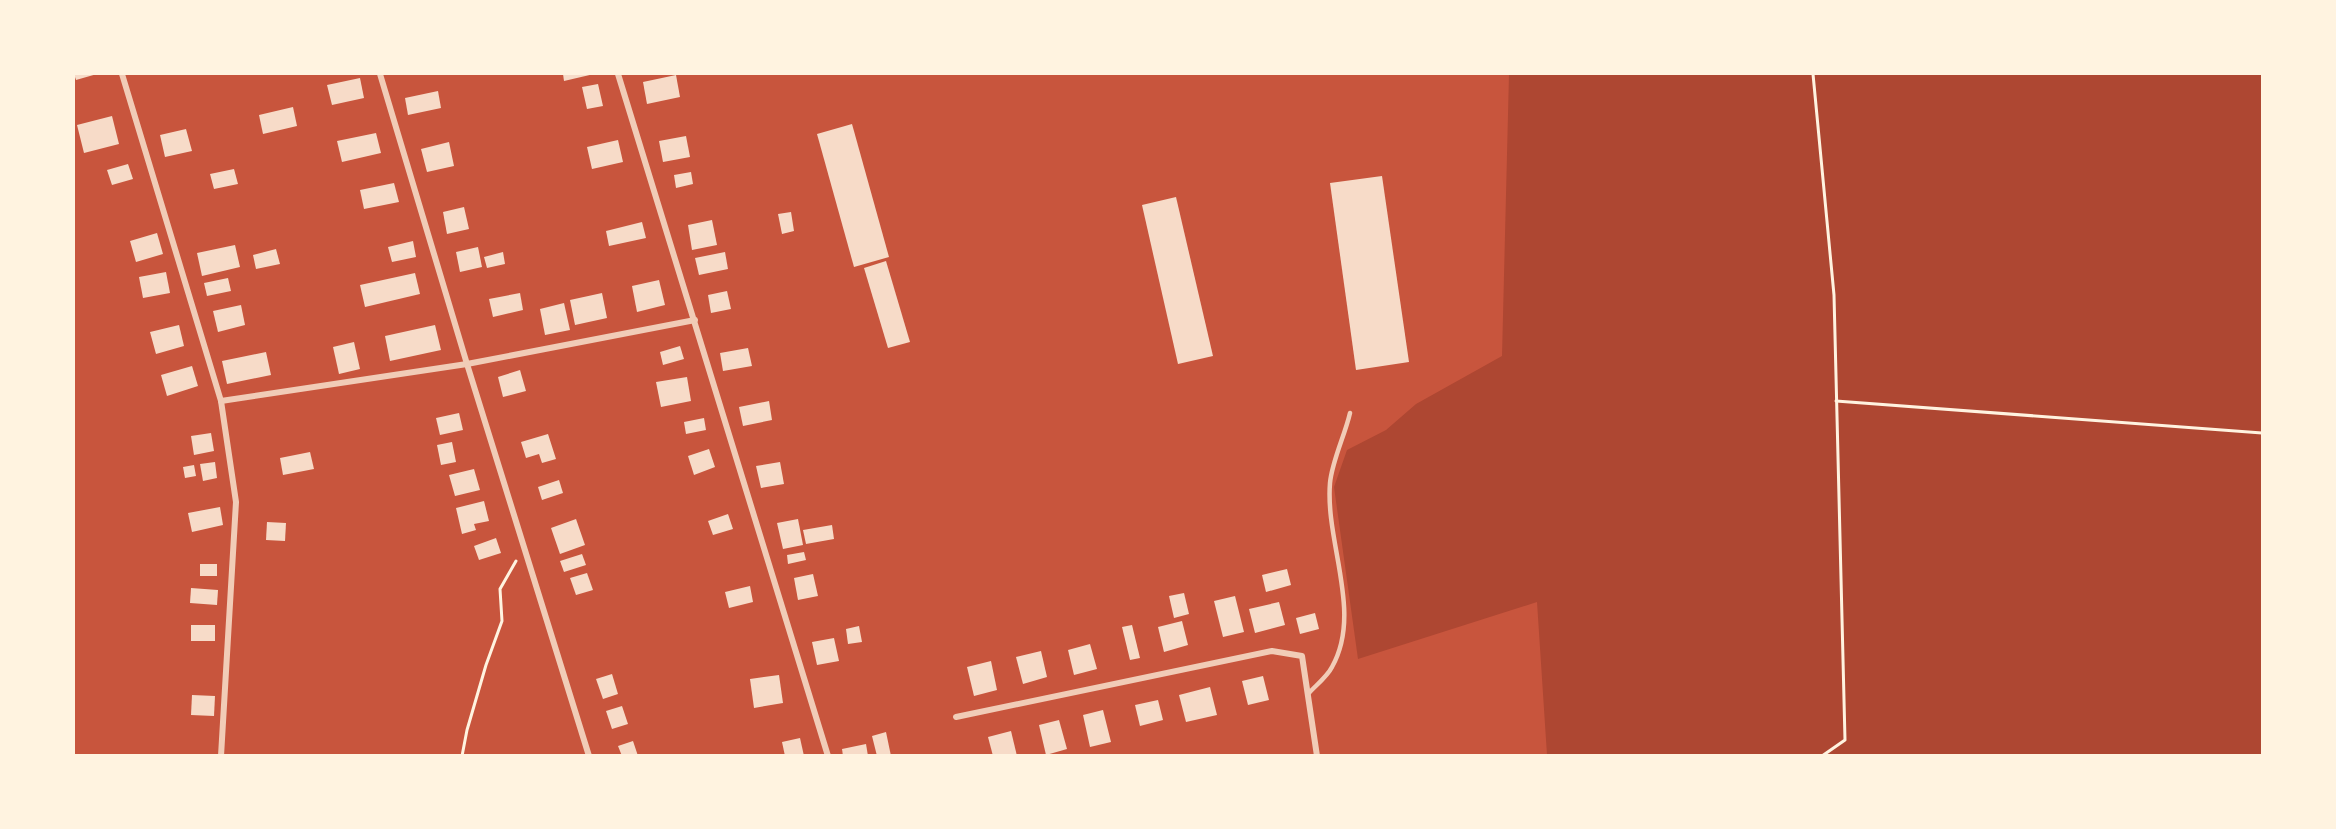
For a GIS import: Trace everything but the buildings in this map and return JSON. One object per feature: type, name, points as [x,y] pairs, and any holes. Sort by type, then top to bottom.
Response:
[{"type":"street","points":[[122,74],[220,401],[236,502],[221,756]]},
{"type":"street","points":[[380,74],[589,756]]},
{"type":"street","points":[[618,74],[828,756]]},
{"type":"street","points":[[220,401],[467,364],[695,320]]},
{"type":"street","points":[[956,717],[1272,651],[1302,656],[1317,756]]},
{"type":"lane","points":[[1308,694],[1332,668],[1345,630],[1341,583],[1330,525],[1330,482],[1350,413]]},
{"type":"path","points":[[1813,74],[1834,295],[1845,740],[1822,756]]},
{"type":"path","points":[[1836,401],[2262,433]]},
{"type":"path","points":[[462,756],[467,730],[502,621],[500,589],[525,546]]},
{"type":"shaded area","points":[[1509,74],[2262,74],[2262,755],[1547,755],[1537,602],[1358,659],[1334,487],[1347,450],[1386,430],[1416,404],[1502,356]]}]
